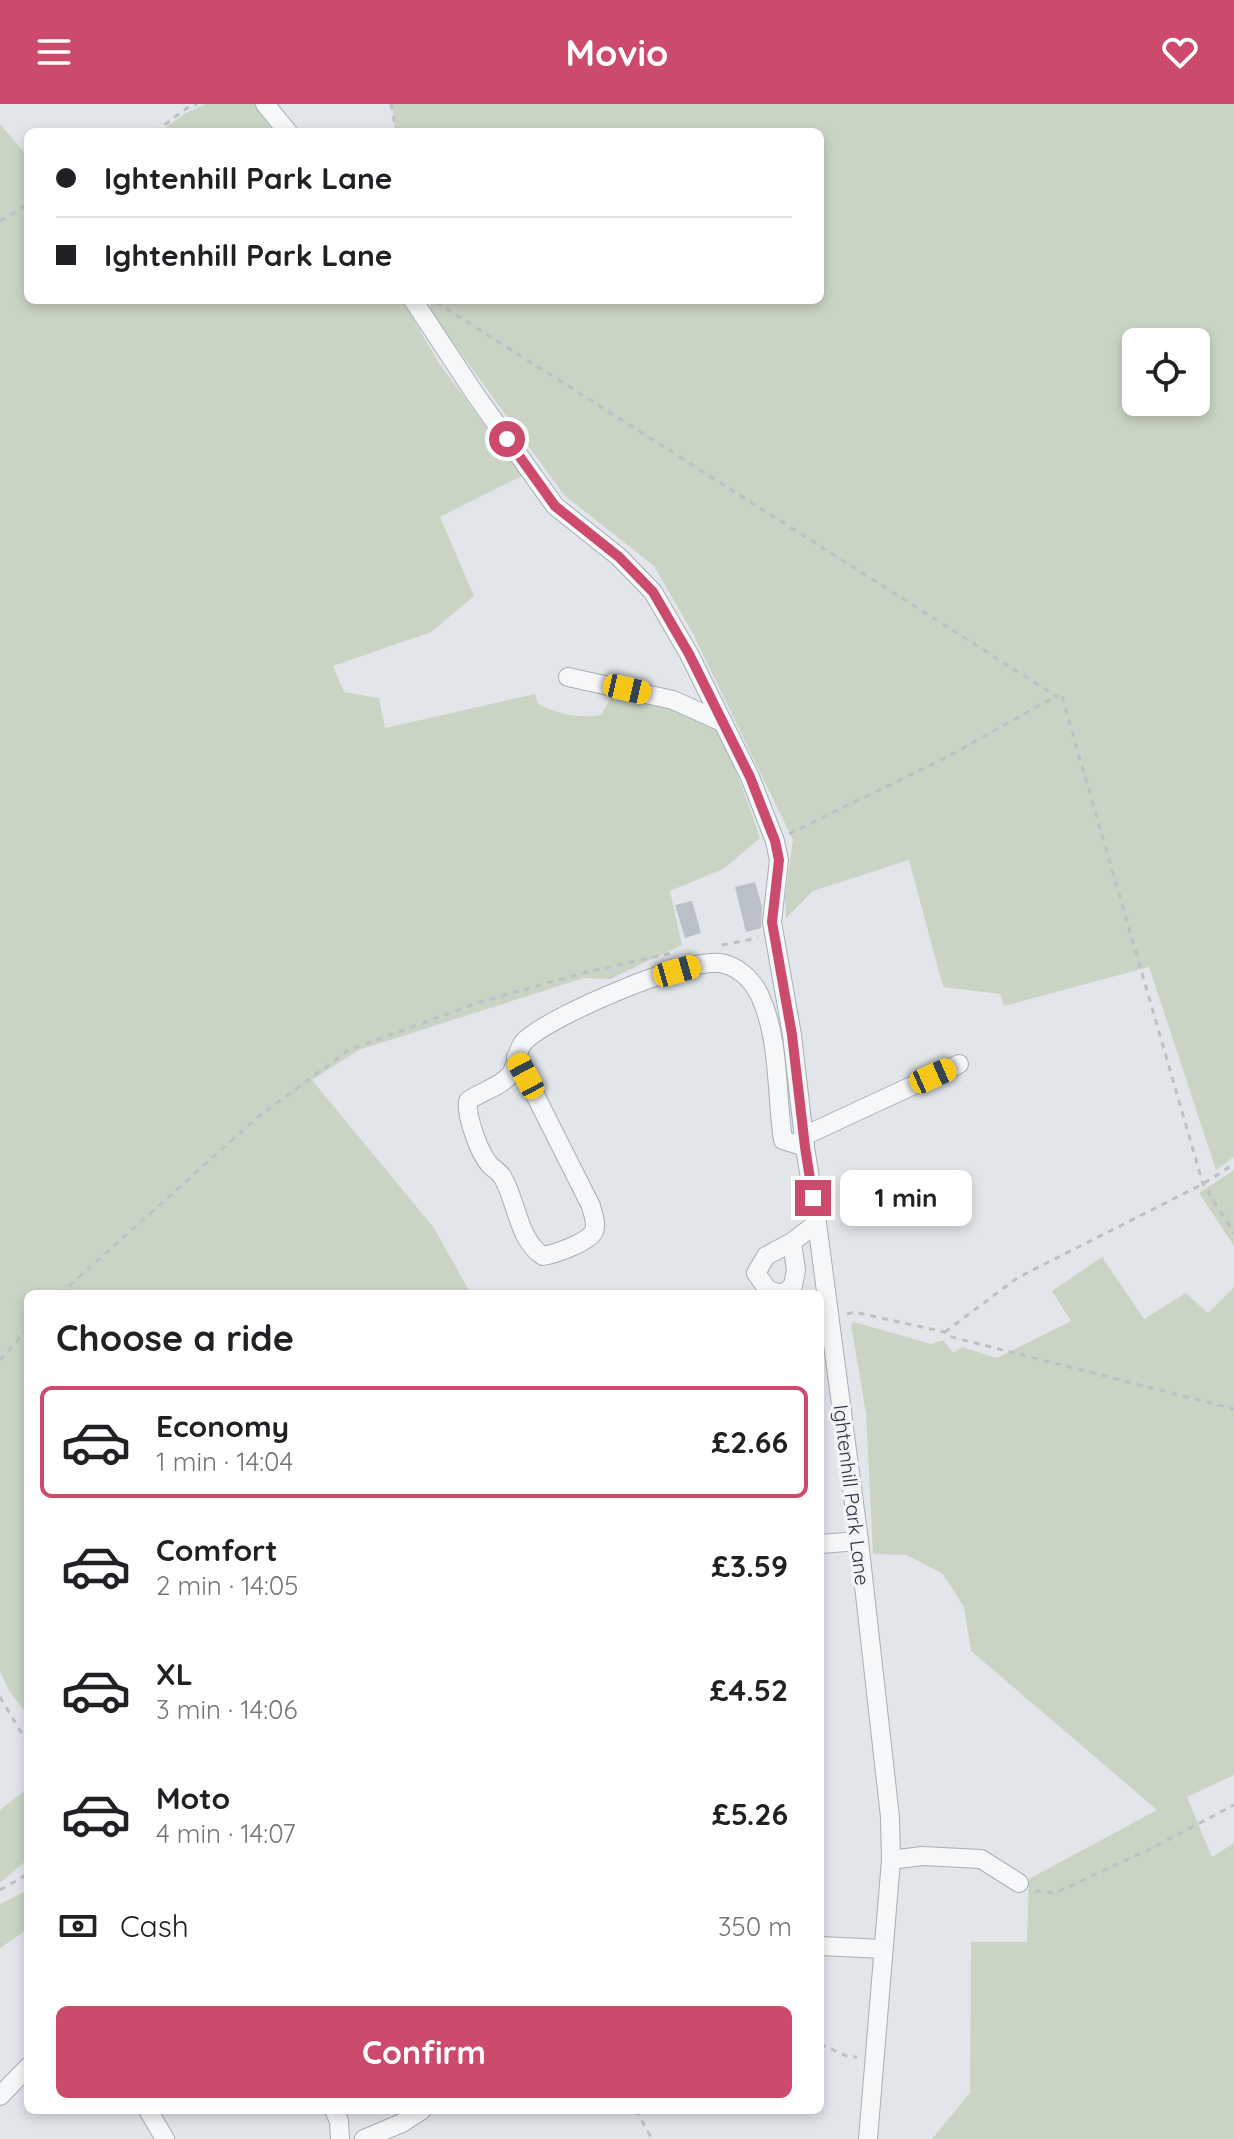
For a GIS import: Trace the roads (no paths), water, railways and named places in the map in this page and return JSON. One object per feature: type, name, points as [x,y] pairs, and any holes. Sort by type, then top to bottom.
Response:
[{"type":"street","points":[[265,104],[285,128]]},
{"type":"street","name":"Ightenhill Park Lane","points":[[416,304],[555,506],[619,557],[653,592],[689,654],[750,777],[775,841],[779,860],[772,922],[792,1035],[859,1541],[890,1817],[891,1860],[868,2139]]},
{"type":"street","points":[[568,677],[673,700],[722,722]]},
{"type":"street","points":[[516,1057],[591,1206],[596,1223],[593,1233],[586,1239],[543,1256],[533,1250],[504,1180],[489,1164],[466,1112],[468,1101],[510,1075],[516,1057],[523,1041],[546,1024],[647,980],[707,963],[735,967],[760,994],[772,1031],[783,1140],[804,1142],[959,1064]]},
{"type":"street","points":[[792,1242],[817,1223]]},
{"type":"street","points":[[824,1544],[859,1541]]},
{"type":"street","points":[[891,1860],[922,1856],[981,1859],[1019,1883]]},
{"type":"street","points":[[824,1946],[883,1949]]},
{"type":"street","points":[[0,2096],[24,2071]]},
{"type":"street","points":[[151,2114],[170,2136]]},
{"type":"street","points":[[336,2114],[340,2139]]},
{"type":"street","points":[[364,2139],[416,2114]]}]
